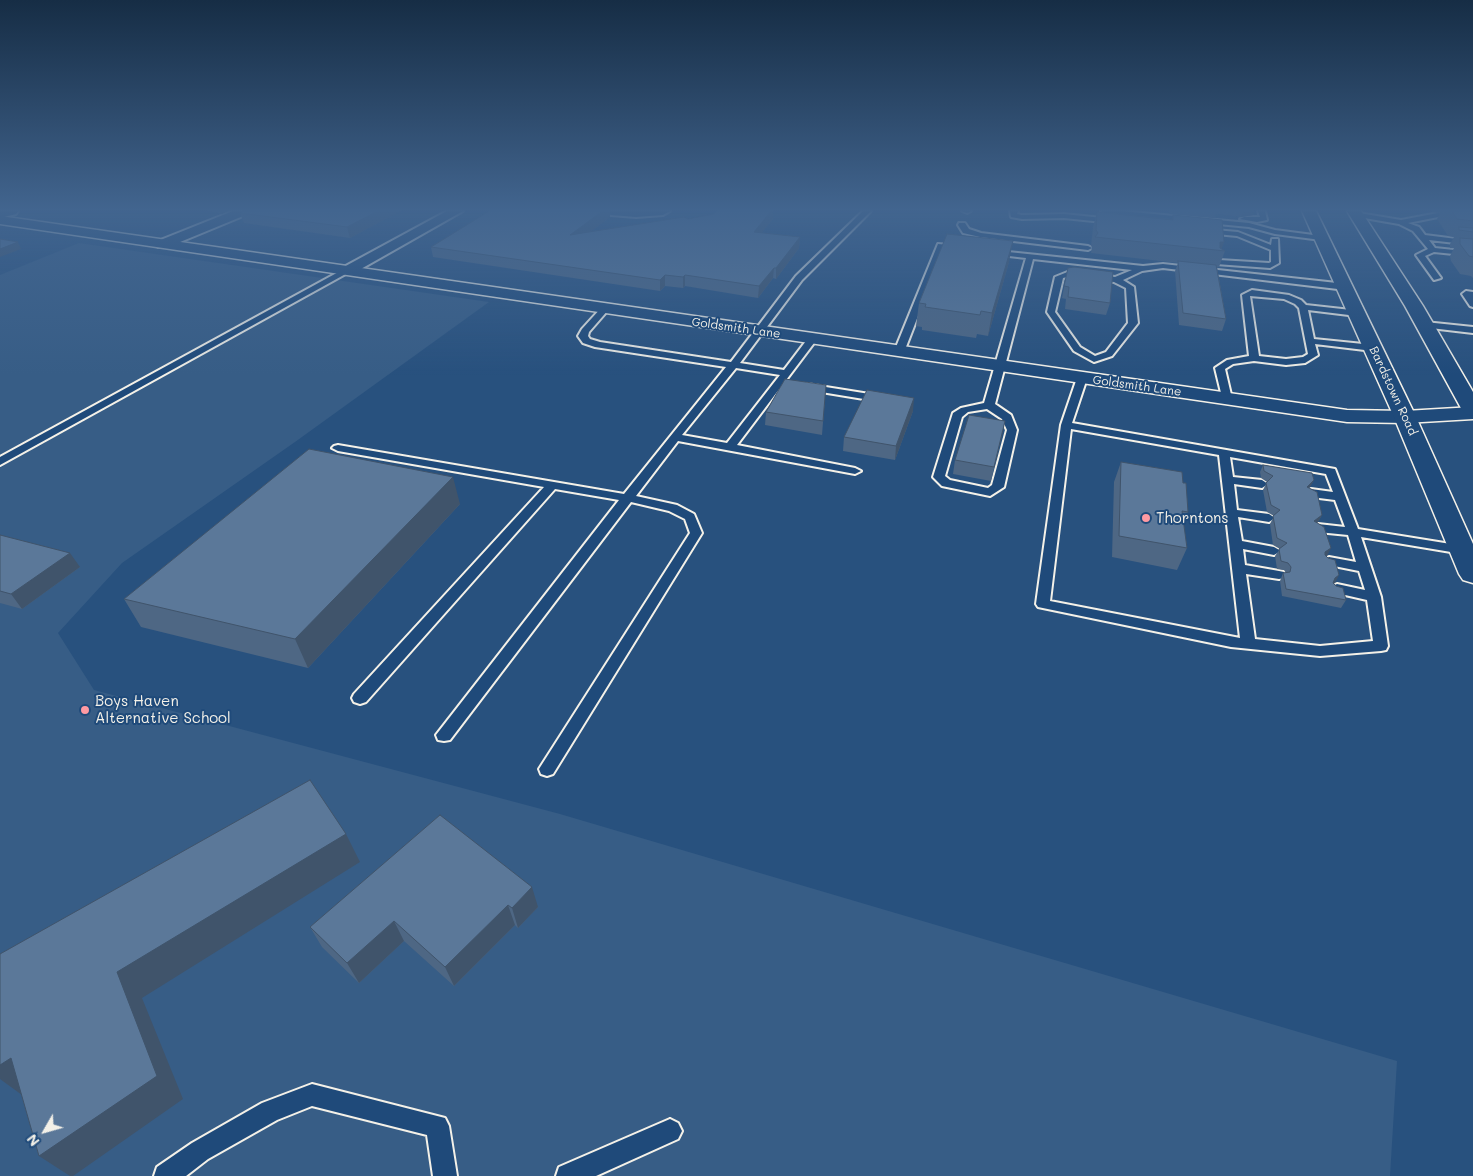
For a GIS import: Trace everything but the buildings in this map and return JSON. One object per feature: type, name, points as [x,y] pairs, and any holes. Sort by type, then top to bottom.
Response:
[{"type":"street","name":"Goldsmith Lane","points":[[312,266],[1347,416],[1405,417],[1473,411]]},
{"type":"street","points":[[347,271],[356,266]]},
{"type":"street","name":"Bardstown Road","points":[[1336,266],[1405,417],[1473,574]]},
{"type":"street","points":[[1386,266],[1425,325],[1473,411]]},
{"type":"lane","points":[[444,735],[675,437],[760,332],[799,278],[811,266]]},
{"type":"lane","points":[[899,352],[933,266]]},
{"type":"lane","points":[[990,405],[1027,266]]},
{"type":"lane","points":[[1059,277],[1070,273],[1116,280],[1130,288],[1132,323],[1109,354],[1094,359],[1077,349],[1051,312],[1061,266]]},
{"type":"lane","points":[[1119,266],[1140,268],[1163,266],[1346,287]]},
{"type":"lane","points":[[1428,266],[1437,278]]},
{"type":"lane","points":[[1116,280],[1140,268]]},
{"type":"lane","points":[[0,462],[347,271]]},
{"type":"lane","points":[[1227,399],[1220,368],[1230,362],[1254,358],[1286,362],[1306,360],[1313,355],[1303,307],[1298,302],[1286,297],[1252,293],[1246,295],[1254,358]]},
{"type":"lane","points":[[1473,295],[1466,294],[1473,304]]},
{"type":"lane","points":[[1303,307],[1357,313]]},
{"type":"lane","points":[[605,309],[585,330],[583,336],[586,341],[598,345],[733,365],[788,381],[895,402]]},
{"type":"lane","points":[[1425,325],[1473,330]]},
{"type":"lane","points":[[730,447],[788,381],[812,339]]},
{"type":"lane","points":[[1310,341],[1372,348]]},
{"type":"lane","points":[[1066,425],[1331,471],[1374,597],[1381,646],[1320,651],[1248,644],[1124,622],[1043,604],[1066,425],[1094,359]]},
{"type":"lane","points":[[990,405],[1007,417],[1012,430],[998,487],[990,492],[946,483],[939,477],[957,415],[964,410],[990,405]]},
{"type":"lane","points":[[675,437],[855,471]]},
{"type":"lane","points":[[338,448],[628,498],[673,508],[690,517],[696,533],[547,769]]},
{"type":"lane","points":[[1224,452],[1248,644]]},
{"type":"lane","points":[[1228,480],[1262,484]]},
{"type":"lane","points":[[360,698],[552,485]]},
{"type":"lane","points":[[1312,492],[1341,497]]},
{"type":"lane","points":[[1232,513],[1269,518]]},
{"type":"lane","points":[[1318,528],[1463,550]]},
{"type":"lane","points":[[1236,544],[1274,551]]},
{"type":"lane","points":[[1329,561],[1365,568]]},
{"type":"lane","points":[[1239,568],[1279,576]]},
{"type":"lane","points":[[1337,589],[1374,597]]},
{"type":"lane","points":[[166,1176],[200,1151],[270,1111],[312,1095],[438,1126],[445,1176]]},
{"type":"lane","points":[[568,1176],[670,1131]]},
{"type":"shaded area","name":"Boys Haven Alternative School","points":[[23,266],[238,266],[489,302],[295,442],[122,563],[58,633],[94,690],[560,814],[1397,1061],[1390,1176],[0,1176],[0,275]]},
{"type":"place","name":"Thorntons","points":[[1146,518]]},
{"type":"place","name":"Boys Haven Alternative School","points":[[85,710]]}]
